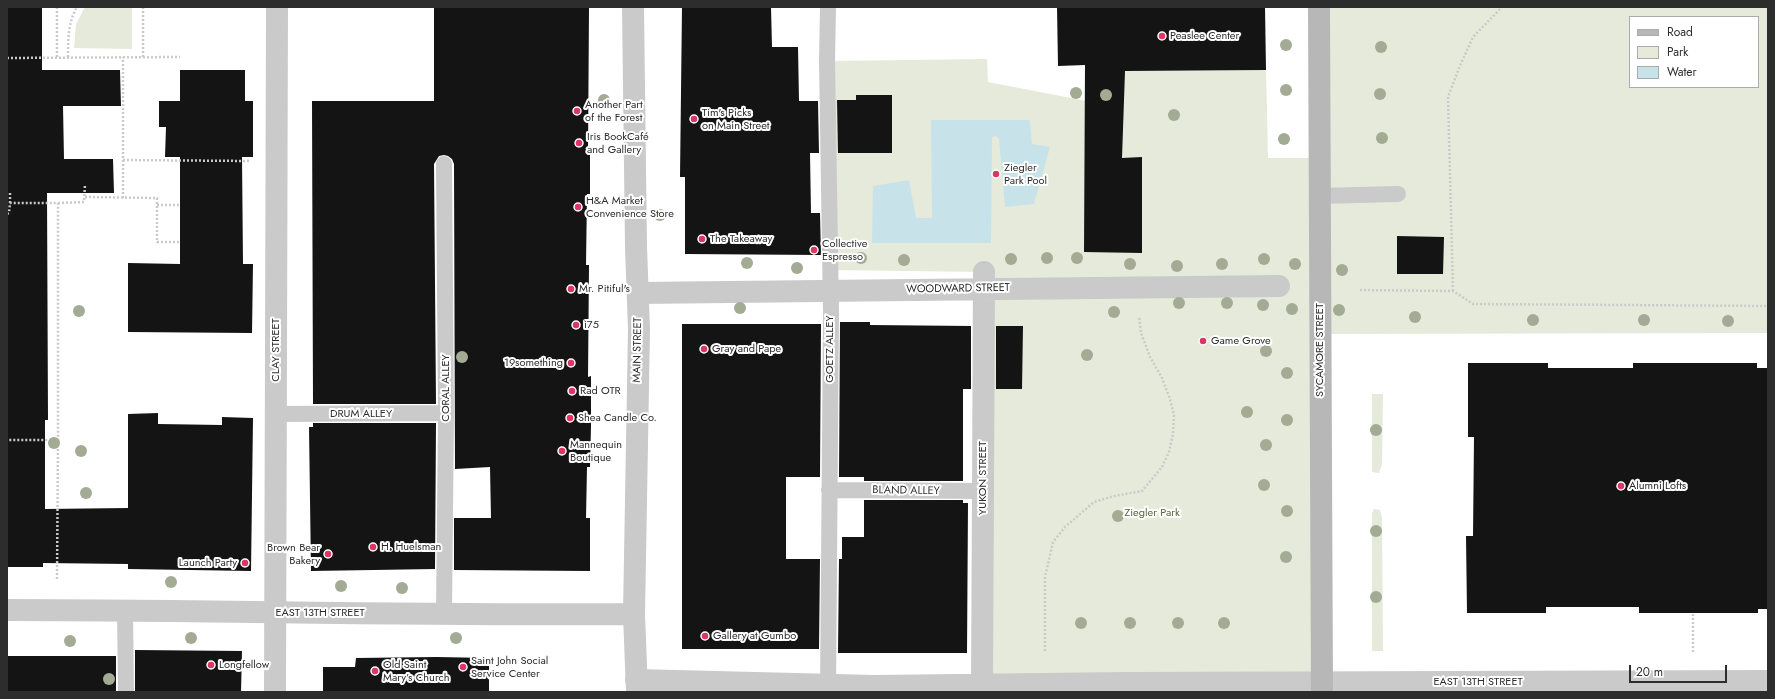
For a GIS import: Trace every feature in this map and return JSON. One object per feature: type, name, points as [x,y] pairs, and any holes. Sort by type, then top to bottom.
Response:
[{"type":"main road","name":"SYCAMORE STREET","points":[[1319,7],[1322,687]]},
{"type":"street","name":"CLAY STREET","points":[[275,692],[277,7]]},
{"type":"street","name":"MAIN STREET","points":[[634,7],[636,247],[638,293],[634,614],[636,686]]},
{"type":"street","name":"WOODWARD STREET","points":[[638,293],[831,291],[984,280],[1145,287],[1279,286]]},
{"type":"street","name":"YUKON STREET","points":[[982,684],[984,280]]},
{"type":"street","name":"EAST 13TH STREET","points":[[7,610],[125,610],[276,613],[634,614]]},
{"type":"street","name":"EAST 13TH STREET","points":[[636,686],[828,688],[982,684],[1129,687],[1516,687],[1768,681]]},
{"type":"lane","name":"GOETZ ALLEY","points":[[828,7],[831,291],[828,688]]},
{"type":"lane","name":"CORAL ALLEY","points":[[444,164],[446,413],[444,613]]},
{"type":"lane","points":[[1320,196],[1398,194]]},
{"type":"lane","name":"DRUM ALLEY","points":[[276,414],[446,413]]},
{"type":"lane","name":"BLAND ALLEY","points":[[829,490],[983,491]]},
{"type":"lane","points":[[125,610],[126,692]]},
{"type":"path","points":[[57,7],[57,58]]},
{"type":"path","points":[[68,57],[68,39],[72,14],[77,7]]},
{"type":"path","points":[[143,7],[143,58]]},
{"type":"path","points":[[1452,291],[1448,97],[1473,36],[1502,7]]},
{"type":"path","points":[[123,57],[123,198]]},
{"type":"path","points":[[7,58],[180,57]]},
{"type":"path","points":[[123,160],[250,161]]},
{"type":"path","points":[[10,203],[84,202],[85,185]]},
{"type":"path","points":[[7,214],[10,214],[10,193]]},
{"type":"path","points":[[85,197],[157,198],[157,242],[180,242]]},
{"type":"path","points":[[57,579],[58,203]]},
{"type":"path","points":[[157,205],[180,205]]},
{"type":"path","points":[[1045,651],[1045,577],[1053,542],[1065,527],[1094,502],[1114,496],[1142,491],[1162,467],[1169,452],[1174,421],[1170,398],[1162,378],[1150,357],[1141,333],[1139,314],[1145,287]]},
{"type":"path","points":[[1360,290],[1452,291],[1473,304],[1768,306]]},
{"type":"path","points":[[7,440],[58,440]]},
{"type":"path","points":[[1693,613],[1693,655]]},
{"type":"green space","points":[[85,7],[132,7],[132,49],[74,48],[76,24]]},
{"type":"green space","name":"Ziegler Park","points":[[1319,7],[1768,7],[1768,333],[1320,334],[1322,683],[983,692],[984,272],[831,270],[827,61],[987,59],[988,82],[1123,108],[1124,71],[1266,70],[1268,158],[1319,158]]},
{"type":"green space","points":[[1372,394],[1383,394],[1382,464],[1379,473],[1372,472]]},
{"type":"green space","points":[[1374,509],[1380,510],[1382,518],[1383,651],[1372,651],[1372,513]]},
{"type":"water","points":[[931,120],[1030,120],[1032,144],[1050,147],[1034,204],[1005,207],[999,139],[996,136],[992,137],[991,243],[872,243],[873,186],[909,180],[916,218],[932,218]]},
{"type":"building","points":[[7,7],[42,7],[42,70],[120,70],[121,106],[63,106],[64,159],[113,159],[114,193],[47,193],[48,420],[45,420],[45,509],[128,508],[128,414],[158,413],[158,424],[222,425],[222,417],[253,418],[251,571],[128,569],[128,564],[43,563],[43,567],[7,567]]},
{"type":"building","points":[[589,7],[588,155],[590,154],[590,194],[587,194],[586,265],[589,265],[588,377],[591,376],[591,426],[590,467],[587,467],[586,518],[590,518],[590,571],[454,570],[454,518],[491,518],[490,467],[455,469],[454,164],[452,159],[448,156],[439,156],[434,164],[436,404],[313,404],[312,101],[434,101],[434,8]]},
{"type":"building","points":[[682,7],[771,7],[772,47],[798,47],[799,101],[818,101],[819,153],[810,153],[811,213],[820,213],[821,255],[685,254],[685,177],[680,177]]},
{"type":"building","points":[[1057,7],[1265,7],[1266,70],[1125,71],[1122,158],[1142,157],[1142,253],[1084,252],[1085,65],[1058,66]]},
{"type":"building","points":[[180,70],[245,70],[245,101],[253,101],[253,157],[242,157],[243,264],[253,264],[252,333],[128,332],[128,263],[180,264],[180,157],[165,157],[166,127],[159,127],[159,101],[180,101]]},
{"type":"building","points":[[856,95],[892,95],[892,153],[838,153],[837,100],[856,100]]},
{"type":"building","points":[[1397,236],[1444,237],[1443,274],[1397,274]]},
{"type":"building","points":[[840,322],[870,322],[870,325],[971,326],[971,389],[963,389],[963,481],[864,481],[864,477],[839,477]]},
{"type":"building","points":[[682,324],[821,324],[820,477],[786,477],[786,559],[820,559],[819,649],[682,649]]},
{"type":"building","points":[[996,326],[1023,326],[1022,389],[996,389]]},
{"type":"building","name":"Alumni Lofts","points":[[1468,363],[1548,363],[1548,368],[1633,368],[1633,363],[1757,363],[1757,368],[1768,368],[1768,609],[1758,609],[1758,613],[1639,613],[1639,607],[1546,607],[1546,613],[1467,613],[1466,536],[1473,536],[1474,437],[1468,437]]},
{"type":"building","points":[[313,423],[436,423],[435,569],[311,571],[309,427],[313,427]]},
{"type":"building","points":[[864,500],[963,500],[963,503],[968,503],[967,653],[838,653],[839,559],[842,559],[842,537],[864,537]]},
{"type":"building","points":[[135,650],[242,651],[241,692],[135,692]]},
{"type":"building","points":[[7,656],[116,656],[116,692],[7,692]]},
{"type":"building","points":[[356,658],[489,658],[489,692],[323,692],[323,667],[355,667]]},
{"type":"place","name":"Peaslee Center","points":[[1162,36]]},
{"type":"place","name":"Another Part of the Forest","points":[[577,111]]},
{"type":"place","name":"Tim's Picks on Main Street","points":[[694,119]]},
{"type":"place","name":"Iris BookCafé and Gallery","points":[[579,143]]},
{"type":"place","name":"Ziegler Park Pool","points":[[996,174]]},
{"type":"place","name":"H&A Market Convenience Store","points":[[578,207]]},
{"type":"place","name":"The Takeaway","points":[[702,239]]},
{"type":"place","name":"Collective Espresso","points":[[814,250]]},
{"type":"place","name":"Mr. Pitiful's","points":[[571,289]]},
{"type":"place","name":"i75","points":[[576,325]]},
{"type":"place","name":"Game Grove","points":[[1203,341]]},
{"type":"place","name":"Gray and Pape","points":[[704,349]]},
{"type":"place","name":"19something","points":[[571,363]]},
{"type":"place","name":"Rad OTR","points":[[572,391]]},
{"type":"place","name":"Shea Candle Co.","points":[[570,418]]},
{"type":"place","name":"Mannequin Boutique","points":[[562,451]]},
{"type":"place","name":"Alumni Lofts","points":[[1621,486]]},
{"type":"place","name":"H. Huelsman","points":[[373,547]]},
{"type":"place","name":"Brown Bear Bakery","points":[[328,554]]},
{"type":"place","name":"Launch Party","points":[[245,563]]},
{"type":"place","name":"Gallery at Gumbo","points":[[705,636]]},
{"type":"place","name":"Longfellow","points":[[211,665]]},
{"type":"place","name":"Saint John Social Service Center","points":[[463,667]]},
{"type":"place","name":"Old Saint Mary’s Church","points":[[375,671]]}]
